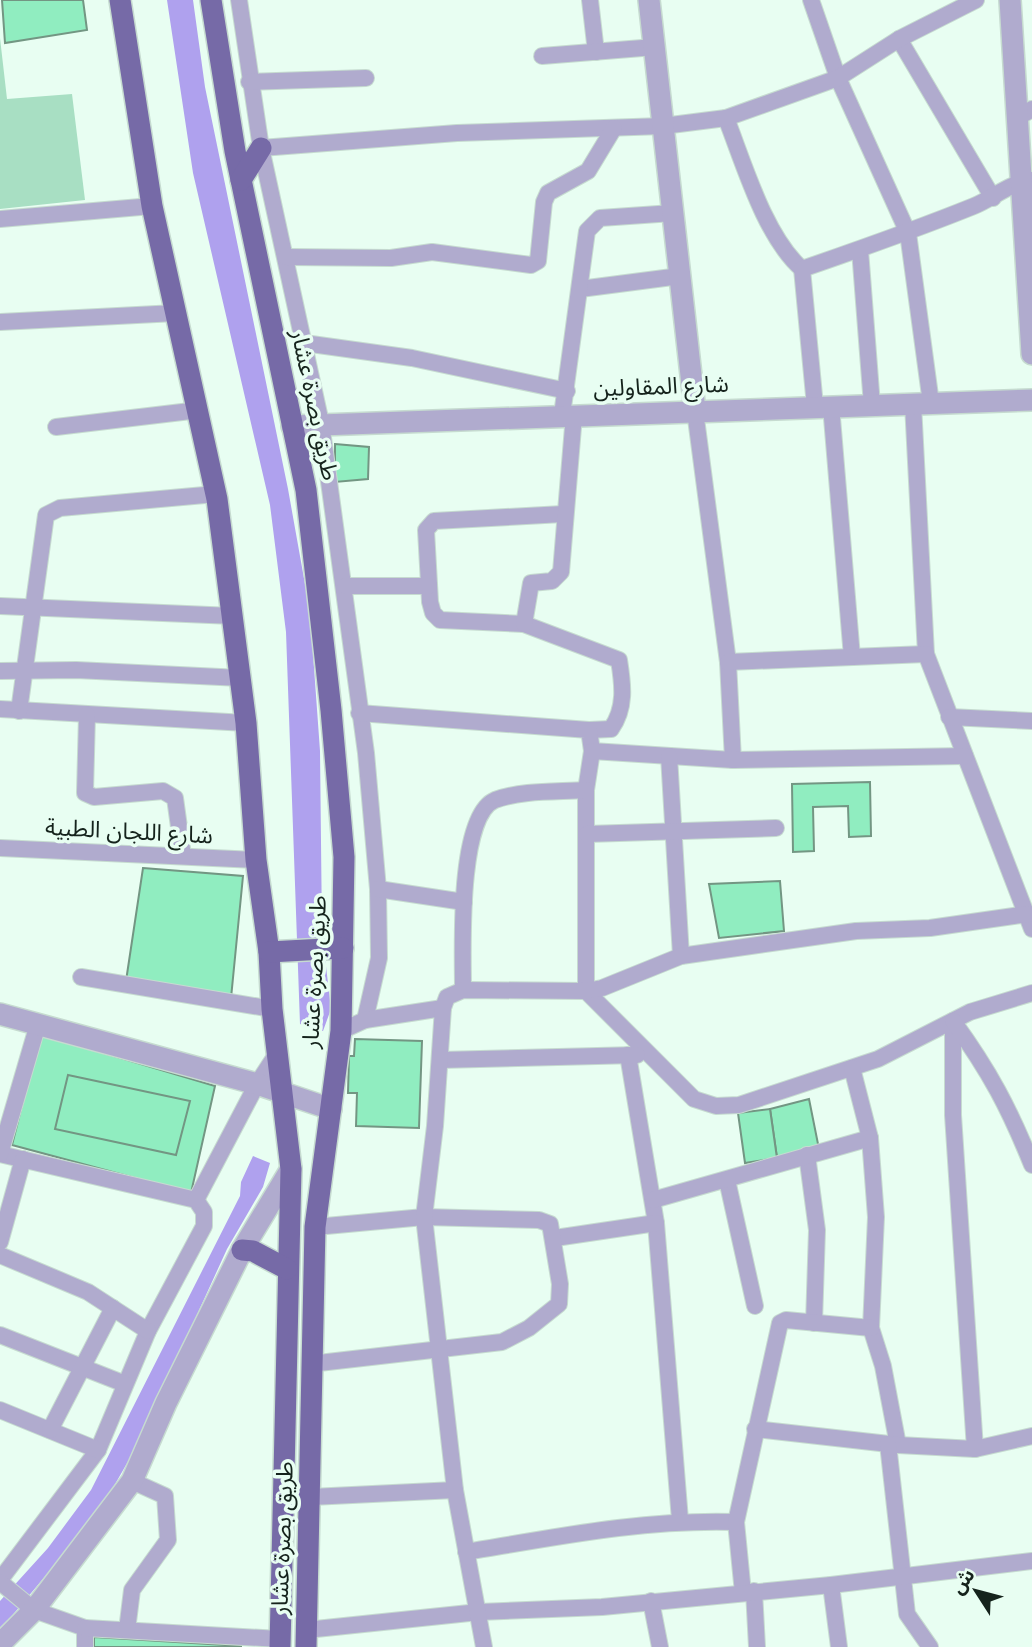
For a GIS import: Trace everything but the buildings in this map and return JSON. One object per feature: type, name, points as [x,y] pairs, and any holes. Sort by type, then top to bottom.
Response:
[{"type":"main road","points":[[120,0],[152,206],[216,494],[246,723],[256,860],[276,952],[272,1009],[291,1169],[280,1643]]},
{"type":"main road","name":"طريق بصرة عشار","points":[[211,0],[241,180],[306,489],[331,710],[344,857],[337,949],[341,1031],[315,1227],[306,1639]]},
{"type":"main road","points":[[241,180],[261,148]]},
{"type":"main road","points":[[276,952],[337,949]]},
{"type":"main road","points":[[242,1250],[253,1251],[287,1269]]},
{"type":"street","points":[[239,0],[249,82],[261,148],[321,423],[345,586],[378,889],[379,958],[365,1020]]},
{"type":"street","points":[[590,0],[596,52]]},
{"type":"street","points":[[649,0],[695,411],[729,662],[733,760]]},
{"type":"street","points":[[484,1647],[456,1490],[424,1217],[443,1008],[447,997],[463,990],[586,991],[602,988],[681,956],[856,931],[1030,921],[926,654],[922,403],[908,233],[838,78],[811,0]]},
{"type":"street","points":[[261,148],[457,133],[663,126],[726,118],[838,78],[899,39],[976,0]]},
{"type":"street","points":[[1010,0],[1025,113],[1032,354]]},
{"type":"street","points":[[899,39],[993,198]]},
{"type":"street","points":[[542,56],[654,47]]},
{"type":"street","points":[[249,82],[366,78]]},
{"type":"street","points":[[726,118],[775,233],[790,259],[802,269],[823,406],[852,657]]},
{"type":"street","points":[[286,257],[391,258],[432,253],[531,265],[538,261],[544,202],[548,193],[588,172],[614,128]]},
{"type":"street","points":[[802,269],[908,233],[1027,181]]},
{"type":"street","points":[[0,219],[152,206]]},
{"type":"street","points":[[524,624],[531,583],[552,580],[561,572],[568,415],[566,391],[587,231],[592,223],[600,218],[673,214]]},
{"type":"street","points":[[860,250],[872,405]]},
{"type":"street","points":[[580,289],[680,275]]},
{"type":"street","points":[[0,322],[176,313]]},
{"type":"street","points":[[304,343],[412,358],[566,391]]},
{"type":"street","name":"شارع المقاولين","points":[[292,426],[1032,400]]},
{"type":"street","points":[[56,427],[199,410]]},
{"type":"street","points":[[19,711],[46,515],[60,508],[216,494]]},
{"type":"street","points":[[359,713],[589,730],[611,729],[620,716],[623,688],[619,660],[524,624],[440,620],[433,613],[426,530],[434,521],[564,514]]},
{"type":"street","points":[[345,586],[429,586]]},
{"type":"street","points":[[0,607],[233,615]]},
{"type":"street","points":[[729,662],[926,654]]},
{"type":"street","points":[[0,671],[87,670],[241,678]]},
{"type":"street","points":[[0,709],[246,723]]},
{"type":"street","points":[[87,715],[85,793],[94,797],[163,790],[175,798],[183,856]]},
{"type":"street","points":[[949,717],[1032,721]]},
{"type":"street","points":[[589,730],[592,751],[586,790],[586,991],[694,1099],[716,1106],[739,1105],[852,1069],[970,1012],[1032,993]]},
{"type":"street","points":[[592,751],[733,760],[965,756]]},
{"type":"street","points":[[669,756],[681,956]]},
{"type":"street","points":[[463,990],[464,902],[473,835],[480,815],[494,801],[537,793],[586,790]]},
{"type":"street","points":[[587,834],[776,828]]},
{"type":"street","name":"شارع اللجان الطبية","points":[[0,848],[256,860]]},
{"type":"street","points":[[378,889],[464,902]]},
{"type":"street","points":[[81,977],[272,1009]]},
{"type":"street","points":[[341,1031],[365,1020],[443,1008]]},
{"type":"street","points":[[0,1014],[257,1084],[331,1109]]},
{"type":"street","points":[[953,1021],[988,1069],[1008,1105],[1032,1166]]},
{"type":"street","points":[[953,1021],[953,1115],[975,1449]]},
{"type":"street","points":[[37,1024],[8,1097],[0,1154],[196,1200],[204,1212],[204,1226],[148,1331],[98,1450],[1,1583],[32,1608],[85,1628],[280,1643]]},
{"type":"street","points":[[196,1200],[257,1084],[278,1052]]},
{"type":"street","points":[[440,1060],[650,1053]]},
{"type":"street","points":[[628,1055],[656,1223],[680,1520]]},
{"type":"street","points":[[852,1069],[870,1138],[876,1217],[871,1328],[888,1389],[902,1578],[907,1614],[930,1647]]},
{"type":"street","points":[[653,1200],[870,1138]]},
{"type":"street","points":[[807,1155],[817,1230],[814,1323]]},
{"type":"street","points":[[0,1242],[23,1159]]},
{"type":"street","points":[[0,1644],[132,1482],[166,1403],[242,1250],[291,1169]]},
{"type":"street","points":[[727,1180],[755,1306]]},
{"type":"street","points":[[310,1364],[502,1342],[529,1328],[559,1304],[560,1284],[555,1238],[550,1224],[539,1220],[424,1217],[315,1227]]},
{"type":"street","points":[[555,1238],[656,1223]]},
{"type":"street","points":[[0,1255],[88,1292],[148,1331]]},
{"type":"street","points":[[50,1430],[113,1308]]},
{"type":"street","points":[[757,1647],[736,1522],[780,1323],[786,1320],[871,1328]]},
{"type":"street","points":[[0,1335],[125,1384]]},
{"type":"street","points":[[0,1410],[98,1450]]},
{"type":"street","points":[[755,1429],[893,1444],[975,1449],[1032,1436]]},
{"type":"street","points":[[127,1630],[132,1590],[168,1540],[165,1496],[132,1482]]},
{"type":"street","points":[[311,1497],[456,1490]]},
{"type":"street","points":[[466,1552],[591,1531],[680,1520],[736,1522]]},
{"type":"street","points":[[306,1639],[479,1612],[651,1601],[831,1585],[1032,1561]]},
{"type":"street","points":[[831,1585],[839,1647]]},
{"type":"street","points":[[651,1601],[660,1647]]},
{"type":"street","points":[[85,1628],[85,1647]]},
{"type":"green space","points":[[0,38],[7,99],[72,94],[85,200],[0,209]]},
{"type":"shaded area","points":[[167,0],[193,0],[205,87],[288,489],[310,612],[320,751],[322,932],[331,1009],[323,1031],[300,1024],[286,632],[270,505],[193,173]]},
{"type":"shaded area","points":[[253,1156],[270,1163],[263,1187],[227,1249],[138,1444],[110,1493],[74,1542],[0,1630],[0,1601],[48,1548],[91,1490],[240,1196],[241,1182]]}]
